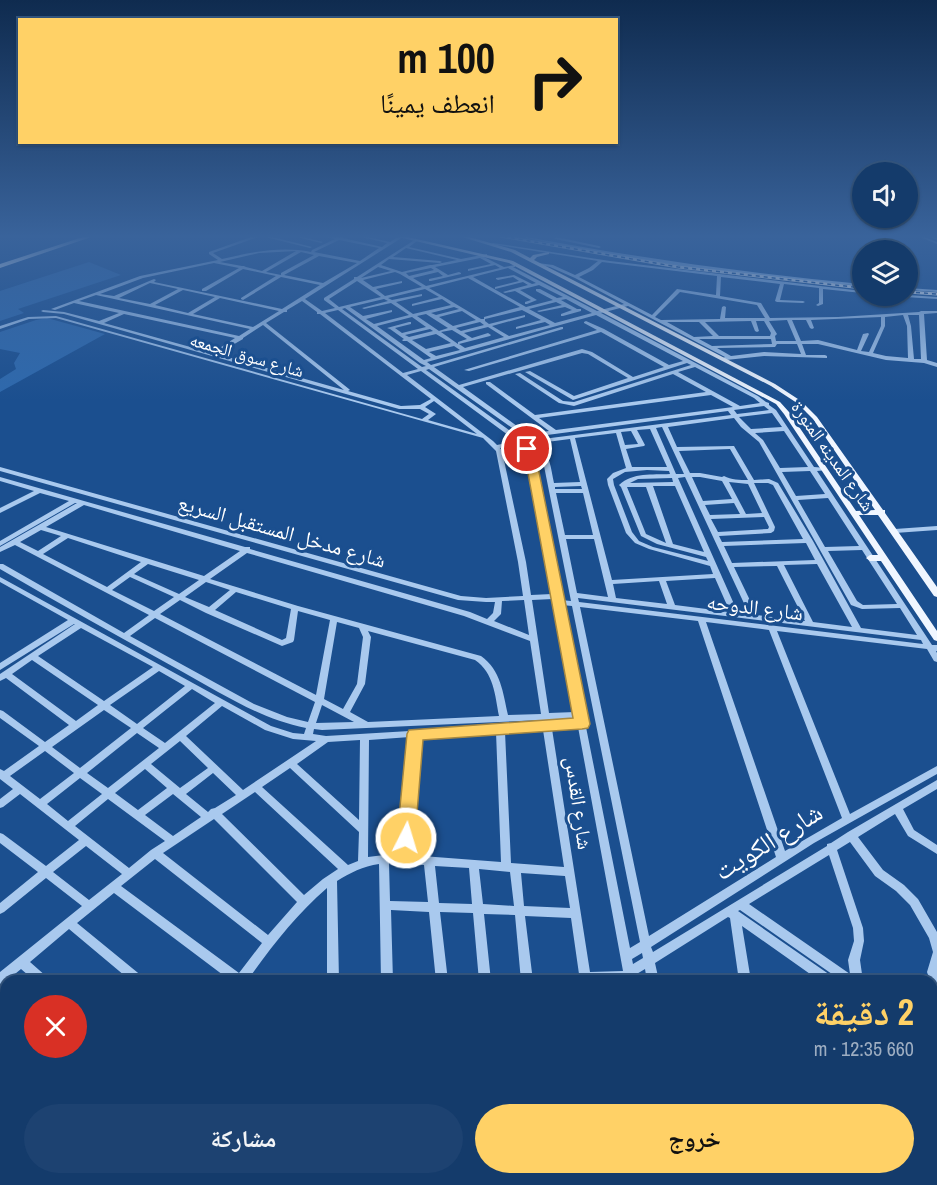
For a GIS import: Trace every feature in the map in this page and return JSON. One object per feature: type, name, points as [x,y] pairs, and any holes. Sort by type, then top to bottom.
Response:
[{"type":"main road","name":"شارع المدينه المنورة","points":[[560,290],[673,346],[698,363],[718,370],[783,408],[937,638]]},
{"type":"main road","name":"شارع المدينه المنورة","points":[[589,290],[781,389],[803,405],[815,418],[882,512],[937,594]]},
{"type":"main road","points":[[664,349],[673,346]]},
{"type":"main road","points":[[698,363],[715,356]]},
{"type":"main road","points":[[709,373],[718,370]]},
{"type":"main road","points":[[771,408],[803,405]]},
{"type":"main road","points":[[854,513],[882,512]]},
{"type":"main road","points":[[870,558],[885,558]]},
{"type":"street","points":[[46,311],[105,290]]},
{"type":"street","points":[[114,298],[130,290]]},
{"type":"street","points":[[150,306],[180,290]]},
{"type":"street","points":[[195,290],[288,309],[311,306]]},
{"type":"street","points":[[205,290],[264,305]]},
{"type":"street","points":[[243,298],[258,290]]},
{"type":"street","points":[[206,359],[316,290]]},
{"type":"street","points":[[339,290],[326,298],[342,307]]},
{"type":"street","points":[[372,290],[466,349]]},
{"type":"street","points":[[319,313],[405,290]]},
{"type":"street","points":[[413,290],[430,301]]},
{"type":"street","points":[[444,290],[525,353]]},
{"type":"street","points":[[494,290],[545,320],[568,340]]},
{"type":"street","points":[[502,290],[515,298],[524,307]]},
{"type":"street","points":[[505,292],[514,290]]},
{"type":"street","points":[[516,290],[535,300],[524,307]]},
{"type":"street","points":[[524,294],[537,290]]},
{"type":"street","points":[[539,290],[577,311]]},
{"type":"street","points":[[558,290],[589,308],[603,313],[687,361],[698,363],[709,373],[771,408],[902,606],[933,647],[937,659]]},
{"type":"street","points":[[602,290],[696,339],[725,359],[764,354],[825,357]]},
{"type":"street","points":[[653,316],[678,290]]},
{"type":"street","points":[[680,290],[759,304],[774,334],[774,340]]},
{"type":"street","points":[[718,290],[718,296]]},
{"type":"street","points":[[780,290],[777,301],[803,302]]},
{"type":"street","points":[[818,305],[821,304],[821,290]]},
{"type":"street","points":[[431,291],[464,311],[516,336]]},
{"type":"street","points":[[95,294],[255,329]]},
{"type":"street","points":[[364,308],[420,295]]},
{"type":"street","points":[[168,322],[221,296]]},
{"type":"street","points":[[396,343],[486,321],[513,310],[568,297]]},
{"type":"street","points":[[918,297],[937,298]]},
{"type":"street","points":[[414,305],[442,298]]},
{"type":"street","points":[[508,299],[515,298]]},
{"type":"street","points":[[303,299],[496,447],[554,432],[771,408]]},
{"type":"street","points":[[405,299],[420,309]]},
{"type":"street","points":[[75,302],[241,338]]},
{"type":"street","points":[[357,303],[374,315],[390,311]]},
{"type":"street","points":[[380,304],[396,315]]},
{"type":"street","points":[[369,325],[402,319],[420,309],[452,304]]},
{"type":"street","points":[[369,325],[396,315],[428,312],[452,304]]},
{"type":"street","points":[[539,311],[566,304]]},
{"type":"street","points":[[402,375],[421,363],[435,358],[497,341],[509,340],[540,329],[554,328],[572,320],[629,304]]},
{"type":"street","name":"شارع القدس","points":[[342,307],[528,440],[630,975]]},
{"type":"street","points":[[531,307],[539,311],[554,328]]},
{"type":"street","points":[[722,320],[724,307]]},
{"type":"street","points":[[551,308],[572,320]]},
{"type":"street","points":[[562,315],[589,308]]},
{"type":"street","points":[[435,317],[472,310]]},
{"type":"street","points":[[513,310],[535,323]]},
{"type":"street","name":"شارع سوق الجمعه","points":[[0,326],[27,314],[46,311],[60,312],[400,408],[421,407]]},
{"type":"street","points":[[99,323],[125,312]]},
{"type":"street","points":[[428,312],[471,340]]},
{"type":"street","points":[[452,312],[470,324]]},
{"type":"street","points":[[921,312],[924,361]]},
{"type":"street","points":[[662,321],[753,320],[937,312]]},
{"type":"street","points":[[421,363],[554,328],[586,322],[603,313]]},
{"type":"street","points":[[905,313],[909,326],[911,359]]},
{"type":"street","points":[[369,325],[374,315]]},
{"type":"street","points":[[412,315],[429,328],[439,332]]},
{"type":"street","points":[[871,353],[883,326],[883,315]]},
{"type":"street","name":"شارع سوق الجمعه","points":[[0,326],[28,318],[50,316],[486,438]]},
{"type":"street","points":[[495,324],[523,316]]},
{"type":"street","points":[[789,318],[804,356]]},
{"type":"street","points":[[808,318],[812,328]]},
{"type":"street","points":[[402,319],[420,330]]},
{"type":"street","points":[[518,328],[545,320]]},
{"type":"street","points":[[734,320],[738,329]]},
{"type":"street","points":[[753,320],[757,331]]},
{"type":"street","points":[[460,333],[477,328],[486,321]]},
{"type":"street","points":[[506,321],[526,333]]},
{"type":"street","points":[[701,321],[717,337]]},
{"type":"street","points":[[586,322],[739,408],[771,408]]},
{"type":"street","points":[[392,328],[409,323]]},
{"type":"street","points":[[264,324],[352,394]]},
{"type":"street","points":[[369,325],[392,328],[435,358]]},
{"type":"street","points":[[369,325],[460,389],[528,440],[545,456],[652,975]]},
{"type":"street","points":[[402,334],[429,328]]},
{"type":"street","points":[[477,328],[497,341]]},
{"type":"street","points":[[540,329],[554,328]]},
{"type":"street","points":[[112,333],[120,329]]},
{"type":"street","points":[[467,370],[602,330]]},
{"type":"street","points":[[859,350],[866,334]]},
{"type":"street","points":[[425,335],[442,346]]},
{"type":"street","points":[[421,363],[426,352],[442,346],[488,336]]},
{"type":"street","points":[[696,339],[717,337],[823,343],[886,358],[911,359],[936,365],[937,357]]},
{"type":"street","points":[[712,348],[774,340]]},
{"type":"street","points":[[460,389],[582,351],[590,353],[629,382]]},
{"type":"street","points":[[486,381],[584,356],[629,382]]},
{"type":"street","points":[[518,374],[561,402],[569,404],[581,402],[619,383],[669,370],[687,361]]},
{"type":"street","points":[[528,372],[568,398],[600,396],[629,382],[698,363]]},
{"type":"street","points":[[474,368],[486,381],[554,432]]},
{"type":"street","points":[[305,381],[326,373]]},
{"type":"street","points":[[534,417],[712,393]]},
{"type":"street","points":[[593,395],[604,408]]},
{"type":"street","points":[[424,420],[433,414],[421,407],[434,399]]},
{"type":"street","points":[[581,402],[591,409]]},
{"type":"street","points":[[528,440],[572,437],[664,425],[732,412],[739,408]]},
{"type":"street","points":[[732,412],[743,426],[759,438],[855,604],[862,607],[902,606]]},
{"type":"street","points":[[664,425],[754,617]]},
{"type":"street","points":[[652,426],[718,576],[732,617]]},
{"type":"street","points":[[624,447],[642,445],[633,429]]},
{"type":"street","points":[[751,430],[786,429]]},
{"type":"street","points":[[618,431],[630,470]]},
{"type":"street","points":[[572,437],[612,600]]},
{"type":"street","name":"شارع القدس","points":[[496,447],[501,456],[527,598],[584,975]]},
{"type":"street","points":[[676,449],[732,447],[772,527],[768,532],[714,531],[697,528]]},
{"type":"street","points":[[531,457],[545,456]]},
{"type":"street","name":"شارع مدخل المستقبل السريع","points":[[0,469],[450,595],[474,600],[575,599]]},
{"type":"street","points":[[779,470],[825,469]]},
{"type":"street","points":[[712,564],[651,548],[632,538],[610,482],[616,473],[630,470],[672,472],[751,482],[770,481],[778,486],[858,630]]},
{"type":"street","points":[[622,485],[626,480],[637,477],[672,472]]},
{"type":"street","name":"شارع مدخل المستقبل السريع","points":[[0,478],[489,621],[533,639]]},
{"type":"street","points":[[724,478],[744,516]]},
{"type":"street","points":[[622,485],[678,484]]},
{"type":"street","points":[[622,485],[643,535]]},
{"type":"street","points":[[649,485],[670,545]]},
{"type":"street","points":[[552,488],[584,488]]},
{"type":"street","points":[[0,511],[40,490]]},
{"type":"street","points":[[0,550],[40,527],[88,494]]},
{"type":"street","points":[[795,498],[830,496]]},
{"type":"street","points":[[701,503],[737,501]]},
{"type":"street","points":[[0,544],[79,502]]},
{"type":"street","points":[[542,513],[557,512]]},
{"type":"street","points":[[708,517],[766,515]]},
{"type":"street","points":[[40,527],[295,608],[485,661],[492,670],[504,718]]},
{"type":"street","points":[[895,531],[937,528]]},
{"type":"street","points":[[632,538],[643,535],[708,555]]},
{"type":"street","points":[[38,554],[66,536]]},
{"type":"street","points":[[562,537],[597,537]]},
{"type":"street","points":[[720,544],[809,541]]},
{"type":"street","points":[[15,542],[366,724]]},
{"type":"street","points":[[825,549],[863,548]]},
{"type":"street","points":[[125,636],[247,549]]},
{"type":"street","points":[[107,590],[147,561]]},
{"type":"street","points":[[730,565],[820,562]]},
{"type":"street","points":[[779,563],[810,624]]},
{"type":"street","points":[[0,566],[276,718],[311,726],[504,718],[547,721]]},
{"type":"street","points":[[129,574],[282,643],[290,640],[295,608]]},
{"type":"street","points":[[608,582],[718,576]]},
{"type":"street","points":[[0,579],[268,728],[307,738],[326,739],[500,729],[547,721],[582,719]]},
{"type":"street","points":[[662,579],[672,607]]},
{"type":"street","points":[[26,593],[36,587]]},
{"type":"street","points":[[209,611],[235,589]]},
{"type":"street","points":[[489,621],[498,609],[499,599]]},
{"type":"street","name":"شارع الدوحه","points":[[575,599],[612,600],[672,607],[732,617],[772,627],[933,647]]},
{"type":"street","name":"شارع الدوحه","points":[[575,599],[701,619],[754,617],[924,638]]},
{"type":"street","points":[[307,738],[320,701],[334,619]]},
{"type":"street","points":[[701,619],[782,858]]},
{"type":"street","points":[[2,673],[33,657],[78,622]]},
{"type":"street","points":[[2,673],[78,622]]},
{"type":"street","points":[[345,714],[361,684],[367,637],[362,626]]},
{"type":"street","points":[[772,627],[847,819]]},
{"type":"street","points":[[565,634],[582,633]]},
{"type":"street","points":[[33,657],[166,748]]},
{"type":"street","points":[[128,873],[2,775],[159,667]]},
{"type":"street","points":[[2,673],[75,725]]},
{"type":"street","points":[[40,804],[192,685]]},
{"type":"street","points":[[68,826],[180,736],[218,700],[222,690]]},
{"type":"street","points":[[0,713],[172,841]]},
{"type":"street","points":[[500,729],[510,867],[519,911],[526,975]]},
{"type":"street","points":[[404,859],[415,734]]},
{"type":"street","points":[[180,736],[241,794]]},
{"type":"street","points":[[363,863],[365,737]]},
{"type":"street","points":[[5,975],[155,853],[326,739]]},
{"type":"street","points":[[290,763],[364,831]]},
{"type":"street","points":[[145,764],[211,815],[305,903]]},
{"type":"street","points":[[137,816],[214,768]]},
{"type":"street","name":"شارع الكويت","points":[[627,956],[811,840],[937,770]]},
{"type":"street","name":"شارع الكويت","points":[[631,975],[648,960],[733,914],[741,905],[827,849],[937,784]]},
{"type":"street","points":[[255,786],[346,870]]},
{"type":"street","points":[[0,804],[20,789]]},
{"type":"street","points":[[897,808],[911,833],[937,850]]},
{"type":"street","points":[[851,835],[879,873],[914,902],[934,937],[937,953],[934,975]]},
{"type":"street","points":[[0,837],[89,906]]},
{"type":"street","points":[[0,909],[86,840]]},
{"type":"street","points":[[811,840],[827,849],[858,928],[859,941],[854,960],[855,975]]},
{"type":"street","points":[[155,853],[269,942]]},
{"type":"street","points":[[244,975],[269,942],[305,903],[332,879],[363,863],[384,859],[404,859],[569,872]]},
{"type":"street","points":[[384,859],[387,975]]},
{"type":"street","points":[[429,861],[441,975]]},
{"type":"street","points":[[474,865],[484,975]]},
{"type":"street","points":[[332,879],[333,975]]},
{"type":"street","points":[[112,886],[232,975]]},
{"type":"street","points":[[385,905],[575,913]]},
{"type":"street","points":[[741,905],[842,975]]},
{"type":"street","points":[[733,914],[744,975]]},
{"type":"street","points":[[733,914],[820,975]]},
{"type":"street","points":[[69,923],[132,975]]},
{"type":"street","points":[[21,962],[36,975]]},
{"type":"shaded area","points":[[75,290],[18,309],[24,313],[0,321],[0,291]]},
{"type":"shaded area","points":[[47,318],[105,334],[0,392],[0,379],[16,369],[14,363],[20,353],[0,349],[0,332]]},
{"type":"railway","points":[[918,293],[937,294]]},
{"type":"route","points":[[406,838],[415,734],[582,724],[531,457],[527,449]]}]
